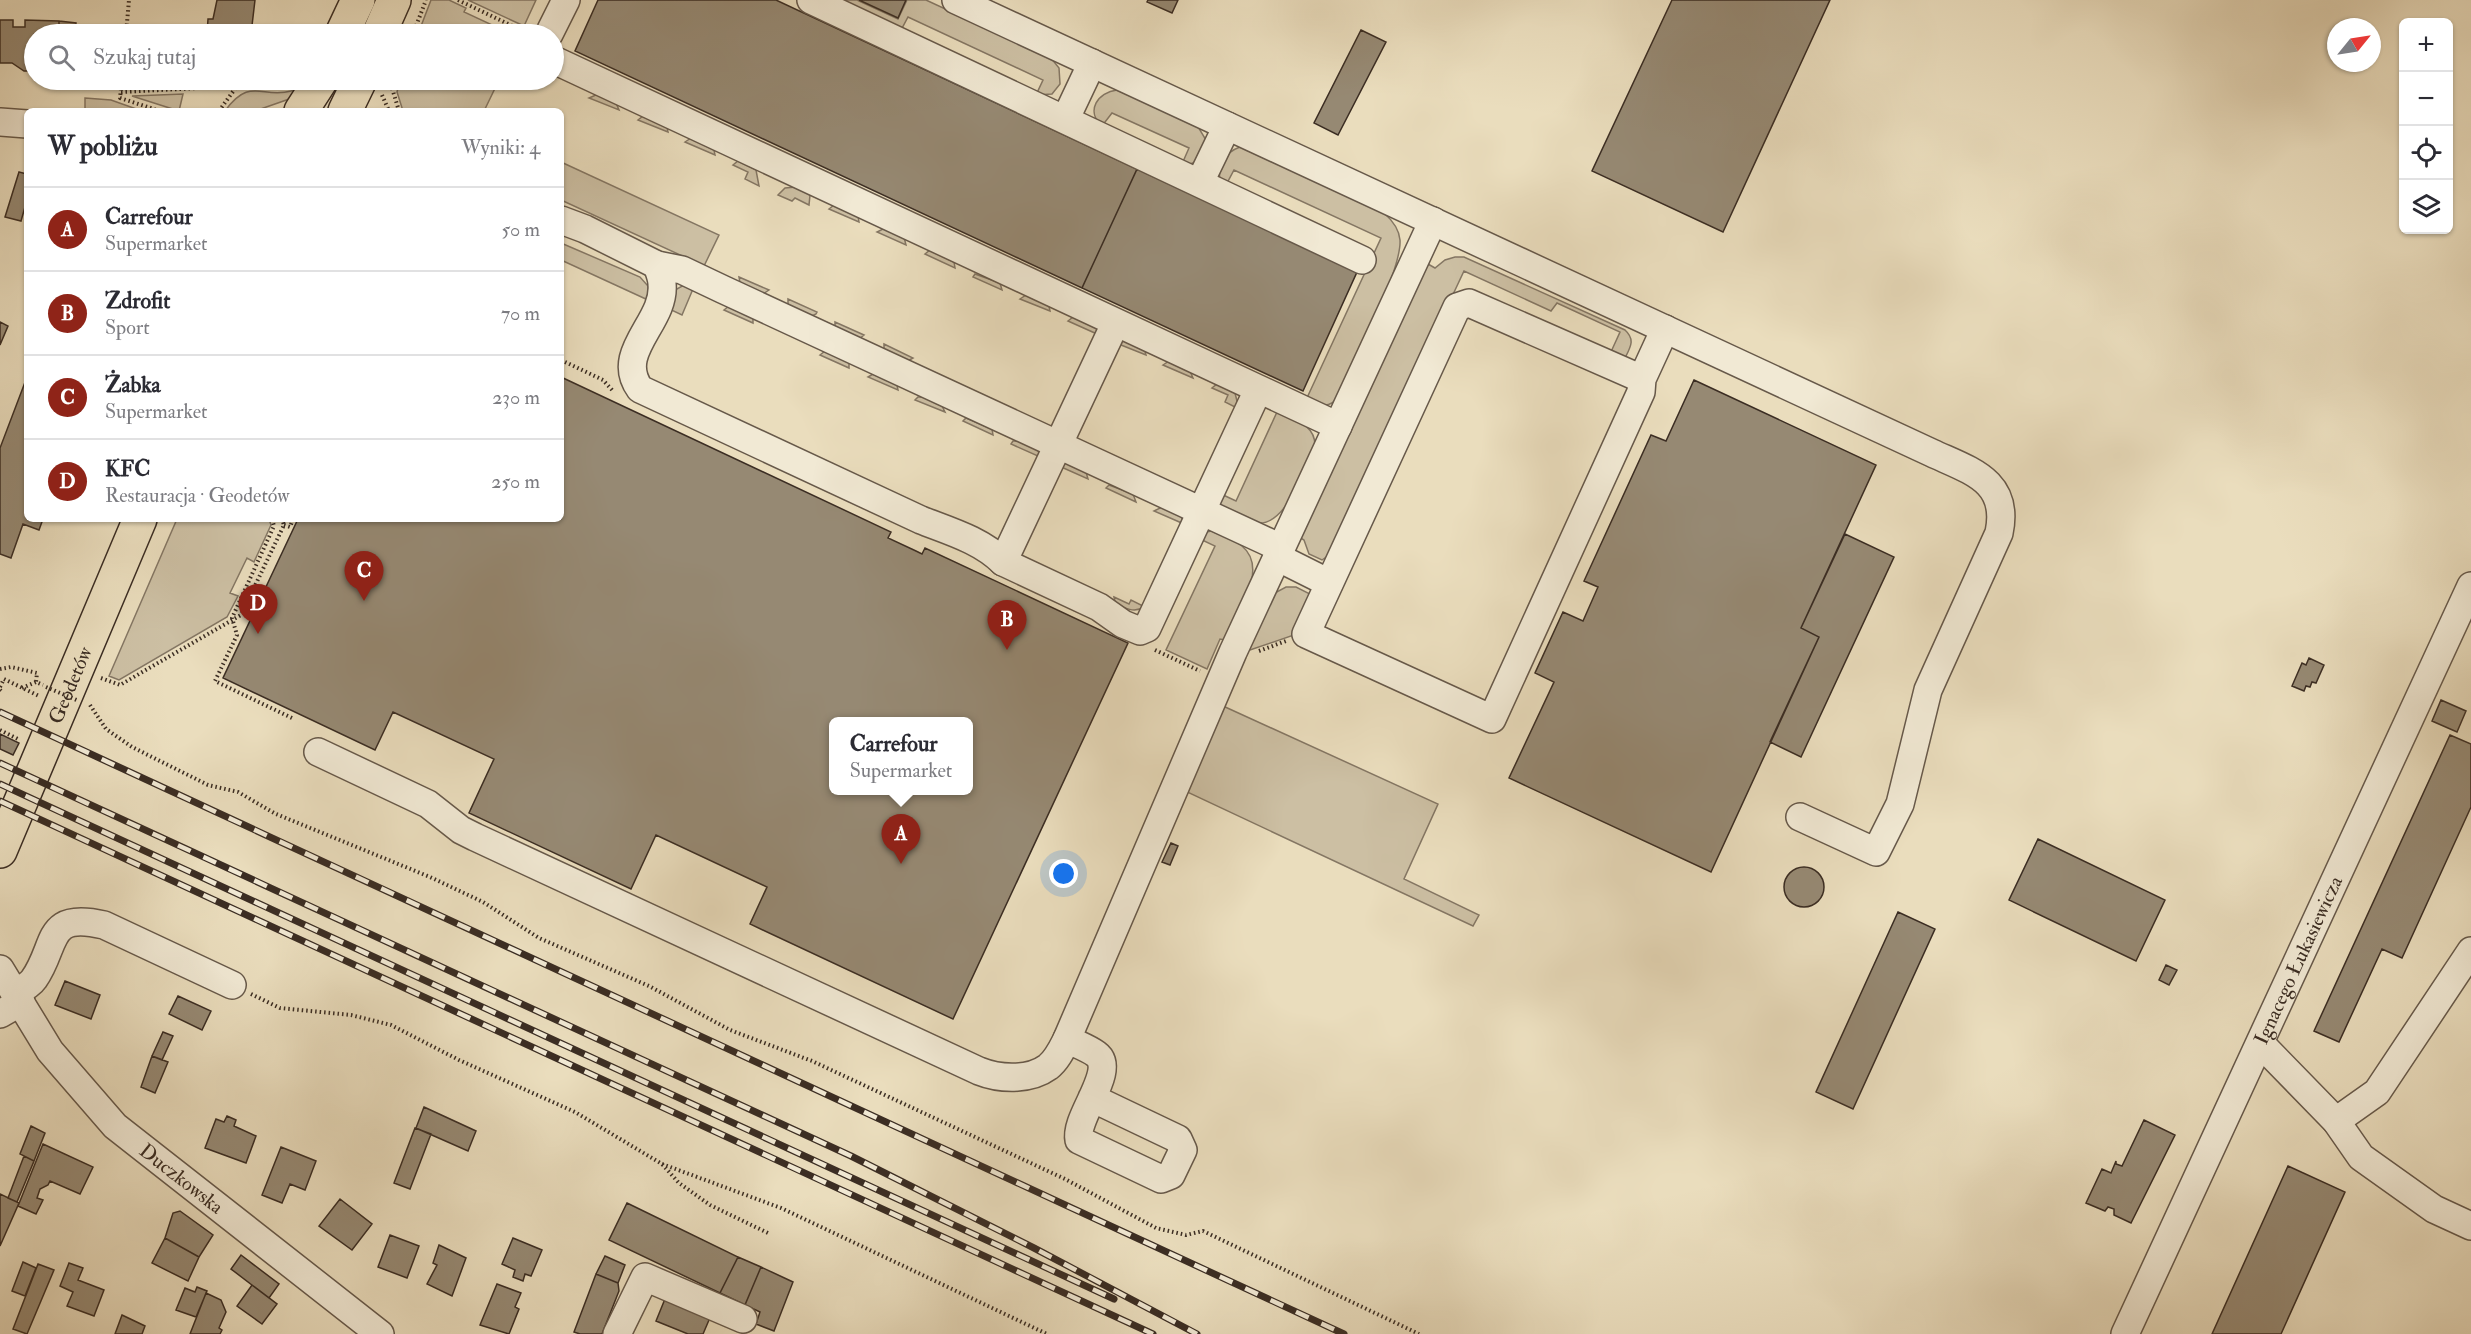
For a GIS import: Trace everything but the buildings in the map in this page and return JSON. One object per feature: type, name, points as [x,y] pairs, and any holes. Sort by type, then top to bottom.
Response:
[{"type":"main road","points":[[347,24],[358,0]]},
{"type":"main road","points":[[383,24],[394,0]]},
{"type":"main road","name":"Geodetów","points":[[0,850],[139,522]]},
{"type":"street","points":[[554,24],[566,0]]},
{"type":"street","points":[[812,0],[1066,118],[1362,260]]},
{"type":"street","points":[[956,0],[1971,471],[1994,488],[2002,511],[1999,533],[1928,690],[1900,804],[1876,852],[1800,817]]},
{"type":"street","points":[[1066,118],[1092,63]]},
{"type":"street","points":[[564,65],[1115,324],[1338,426]]},
{"type":"street","points":[[0,122],[24,124]]},
{"type":"street","points":[[1200,182],[1227,126]]},
{"type":"street","points":[[564,221],[585,229],[657,265],[682,270],[1201,512],[1279,553],[1329,583]]},
{"type":"street","points":[[318,752],[428,804],[461,830],[475,837],[994,1078],[1032,1075],[1048,1067],[1066,1039],[1233,652],[1433,221]]},
{"type":"street","points":[[657,265],[663,285],[657,306],[632,358],[634,381],[640,389],[921,520],[991,550],[1003,562],[1099,608],[1123,624],[1140,631],[1147,628],[1258,390]]},
{"type":"street","points":[[1642,379],[1469,303],[1457,307],[1306,634],[1492,719],[1641,392],[1642,379],[1665,329]]},
{"type":"street","points":[[1003,562],[1115,324]]},
{"type":"street","name":"Ignacego Łukasiewicza","points":[[2125,1334],[2471,586]]},
{"type":"street","points":[[12,1003],[34,980],[52,938],[59,928],[74,922],[88,921],[104,924],[232,985]]},
{"type":"street","points":[[2336,1121],[2377,1092],[2471,951]]},
{"type":"street","name":"Duczkowska","points":[[0,969],[12,1003],[115,1126],[372,1331]]},
{"type":"street","points":[[1066,1039],[1097,1054],[1103,1063],[1102,1073],[1092,1098]]},
{"type":"street","points":[[2261,1044],[2336,1121],[2361,1157],[2434,1209],[2471,1226]]},
{"type":"street","points":[[617,1334],[645,1277],[743,1319]]},
{"type":"path","points":[[127,24],[129,0]]},
{"type":"path","points":[[417,24],[426,0]]},
{"type":"path","points":[[458,0],[510,24]]},
{"type":"path","points":[[151,108],[120,98],[121,92],[160,90]]},
{"type":"path","points":[[221,108],[234,90]]},
{"type":"path","points":[[282,90],[304,92]]},
{"type":"path","points":[[393,90],[398,108]]},
{"type":"path","points":[[273,522],[274,526],[232,621],[237,635],[215,681],[294,719]]},
{"type":"path","points":[[97,686],[101,677],[120,685],[241,615],[284,525],[283,522]]},
{"type":"path","points":[[284,525],[290,527],[292,522]]},
{"type":"path","points":[[1254,652],[1306,634]]},
{"type":"path","points":[[0,669],[11,667],[37,673],[36,682]]},
{"type":"path","points":[[0,689],[4,679],[46,699]]},
{"type":"path","points":[[22,688],[36,682],[90,705],[106,729],[132,747],[208,786],[238,792],[276,814],[430,877],[483,902],[539,938],[649,986],[730,1030],[812,1061],[1065,1179],[1156,1228],[1186,1235],[1203,1231],[1419,1334]]},
{"type":"path","points":[[90,705],[93,695]]},
{"type":"path","points":[[0,730],[27,742]]},
{"type":"path","points":[[232,985],[280,1008],[351,1015],[391,1025],[459,1060],[575,1112],[662,1164],[781,1208],[1047,1334]]},
{"type":"path","points":[[662,1164],[679,1183],[710,1205],[770,1234]]},
{"type":"shaded area","points":[[431,0],[449,0],[466,8],[464,12],[490,24],[422,24]]},
{"type":"shaded area","points":[[468,0],[536,0],[525,24],[520,24]]},
{"type":"shaded area","points":[[847,0],[857,0],[898,19],[907,0],[926,0],[1051,58],[1059,68],[1060,84],[1052,94],[1036,95],[1043,80],[908,17],[900,32],[845,6]]},
{"type":"shaded area","points":[[299,90],[292,98],[264,108],[227,108],[234,100],[249,91],[281,93]]},
{"type":"shaded area","points":[[398,90],[494,90],[485,108],[402,108]]},
{"type":"shaded area","points":[[1117,90],[1197,125],[1206,140],[1196,162],[1182,164],[1189,148],[1112,113],[1102,126],[1094,114],[1096,103],[1104,94]]},
{"type":"shaded area","points":[[183,94],[180,108],[170,108],[132,96]]},
{"type":"shaded area","points":[[598,94],[616,103],[619,110],[589,98]]},
{"type":"shaded area","points":[[85,98],[111,100],[134,108],[85,108]]},
{"type":"shaded area","points":[[643,116],[667,127],[668,132],[638,120]]},
{"type":"shaded area","points":[[691,138],[714,150],[715,155],[685,142]]},
{"type":"shaded area","points":[[1240,147],[1384,213],[1398,232],[1399,254],[1385,295],[1338,398],[1330,404],[1323,405],[1306,400],[1381,238],[1234,170],[1226,185],[1220,179],[1221,164],[1231,152]]},
{"type":"shaded area","points":[[738,161],[756,170],[759,186],[745,179],[748,172],[733,165]]},
{"type":"shaded area","points":[[564,163],[719,235],[704,266],[564,201]]},
{"type":"shaded area","points":[[796,187],[810,195],[809,205],[795,198],[792,201],[778,195],[785,188]]},
{"type":"shaded area","points":[[834,205],[858,216],[859,222],[829,209]]},
{"type":"shaded area","points":[[885,228],[904,237],[906,245],[877,232]]},
{"type":"shaded area","points":[[564,244],[640,277],[648,286],[648,300],[564,261]]},
{"type":"shaded area","points":[[930,250],[954,262],[955,268],[925,254]]},
{"type":"shaded area","points":[[1464,257],[1625,330],[1631,341],[1628,352],[1624,360],[1610,354],[1620,332],[1557,303],[1551,311],[1464,271],[1332,553],[1322,560],[1309,554],[1304,540],[1299,537],[1424,268],[1428,264],[1435,268],[1445,260]]},
{"type":"shaded area","points":[[975,274],[1000,283],[1002,290],[973,277]]},
{"type":"shaded area","points":[[739,277],[769,290],[763,294],[740,283]]},
{"type":"shaded area","points":[[684,285],[693,289],[682,315],[667,308],[675,290]]},
{"type":"shaded area","points":[[1026,295],[1049,306],[1050,311],[1020,299]]},
{"type":"shaded area","points":[[788,299],[817,312],[812,316],[788,305]]},
{"type":"shaded area","points":[[729,306],[753,317],[753,323],[724,310]]},
{"type":"shaded area","points":[[1073,317],[1097,328],[1097,334],[1068,321]]},
{"type":"shaded area","points":[[835,322],[864,335],[859,339],[835,327]]},
{"type":"shaded area","points":[[1121,339],[1145,351],[1146,355],[1116,343]]},
{"type":"shaded area","points":[[884,344],[913,358],[908,361],[884,350]]},
{"type":"shaded area","points":[[825,351],[849,362],[849,368],[820,355]]},
{"type":"shaded area","points":[[1169,361],[1190,371],[1193,378],[1163,365]]},
{"type":"shaded area","points":[[873,374],[897,385],[898,390],[868,377]]},
{"type":"shaded area","points":[[1217,384],[1235,393],[1239,409],[1225,402],[1228,395],[1212,388]]},
{"type":"shaded area","points":[[918,397],[924,397],[942,406],[945,412],[915,400]]},
{"type":"shaded area","points":[[1277,412],[1308,428],[1312,433],[1315,447],[1286,505],[1269,521],[1259,523],[1220,506],[1221,494],[1236,501]]},
{"type":"shaded area","points":[[966,418],[992,429],[993,435],[963,421]]},
{"type":"shaded area","points":[[1013,441],[1019,441],[1038,450],[1040,457],[1011,444]]},
{"type":"shaded area","points":[[1064,462],[1086,472],[1088,479],[1059,466]]},
{"type":"shaded area","points":[[1109,485],[1133,494],[1136,502],[1106,488]]},
{"type":"shaded area","points":[[1162,507],[1181,516],[1184,524],[1154,511]]},
{"type":"shaded area","points":[[176,522],[270,522],[271,525],[254,562],[247,558],[230,593],[238,596],[227,617],[119,680],[109,676]]},
{"type":"shaded area","points":[[1212,531],[1242,546],[1250,556],[1253,567],[1252,580],[1243,606],[1225,640],[1220,639],[1207,669],[1166,650],[1215,546],[1200,539],[1206,532]]},
{"type":"shaded area","points":[[1286,587],[1296,587],[1310,594],[1294,635],[1247,651],[1271,595]]},
{"type":"shaded area","points":[[1114,597],[1129,604],[1131,600],[1145,607],[1137,610],[1126,608],[1115,602]]},
{"type":"shaded area","points":[[1223,706],[1438,804],[1404,879],[1479,915],[1473,926],[1185,791]]},
{"type":"railway","points":[[0,712],[1344,1334]]},
{"type":"railway","points":[[0,763],[851,1156],[1034,1248],[1197,1334]]},
{"type":"railway","points":[[0,784],[1114,1299]]},
{"type":"railway","points":[[0,801],[1153,1334]]},
{"type":"place","name":"Żabka","points":[[364,601]]},
{"type":"place","name":"KFC","points":[[258,634]]},
{"type":"place","name":"Zdrofit","points":[[1007,650]]},
{"type":"place","name":"Carrefour","points":[[901,864]]}]
